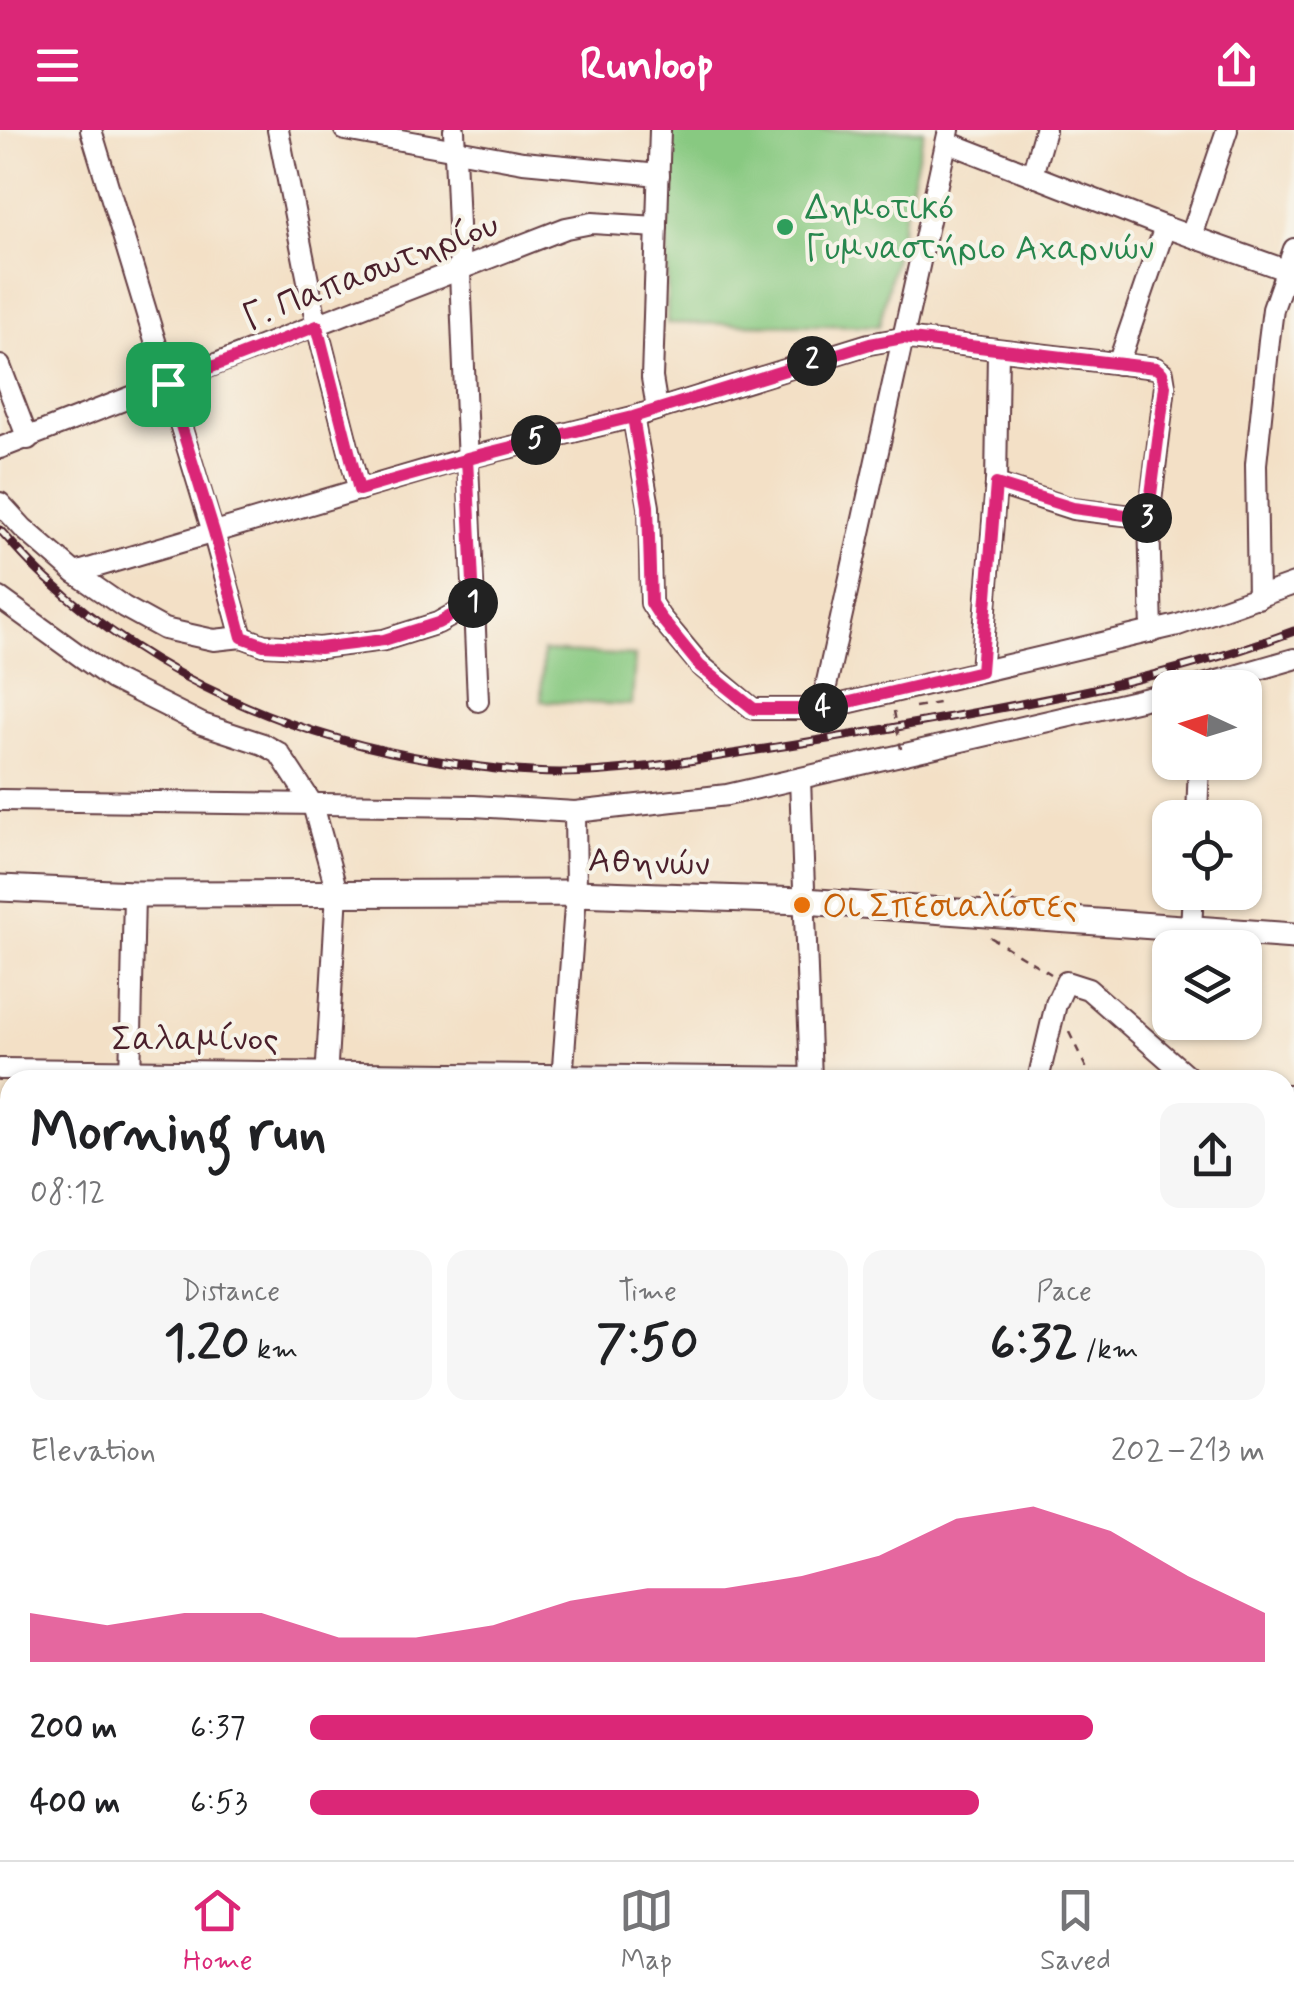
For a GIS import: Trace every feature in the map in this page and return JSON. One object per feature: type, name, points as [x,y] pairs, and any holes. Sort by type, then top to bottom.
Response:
[{"type":"main road","name":"Αθηνών","points":[[0,888],[134,894],[576,893],[804,901],[1294,936]]},
{"type":"street","points":[[91,130],[214,532],[242,637]]},
{"type":"street","points":[[278,130],[317,326],[359,490]]},
{"type":"street","points":[[345,130],[455,140],[523,162],[659,175]]},
{"type":"street","points":[[656,408],[652,378],[660,130]]},
{"type":"street","points":[[1032,175],[1046,130]]},
{"type":"street","points":[[1191,236],[1227,130]]},
{"type":"street","points":[[820,709],[948,136],[1032,175],[1165,228],[1291,272]]},
{"type":"street","points":[[455,140],[478,701]]},
{"type":"street","name":"Γ. Παπασωτηρίου","points":[[0,448],[566,228],[592,223],[657,227]]},
{"type":"street","points":[[1118,364],[1165,228]]},
{"type":"street","points":[[1258,598],[1256,464],[1273,308],[1291,272],[1294,249]]},
{"type":"street","points":[[76,573],[467,458],[633,417],[870,344],[903,338],[1156,368],[1162,373],[1165,386],[1148,518],[1152,632]]},
{"type":"street","points":[[981,671],[996,484],[998,350]]},
{"type":"street","points":[[0,366],[28,438]]},
{"type":"street","points":[[633,417],[648,506],[651,603],[700,666],[754,709],[820,709],[1152,632],[1294,584]]},
{"type":"street","points":[[996,484],[1073,508],[1148,518]]},
{"type":"street","points":[[0,503],[76,573],[124,607],[164,629],[214,640],[242,637],[264,645],[320,648],[384,640],[438,623],[474,603]]},
{"type":"street","points":[[2,602],[112,679],[202,724],[263,744],[278,753],[313,805],[336,892],[326,1070]]},
{"type":"street","points":[[1259,670],[1294,660]]},
{"type":"street","points":[[0,800],[474,806],[575,812],[727,795],[1152,697]]},
{"type":"street","points":[[800,778],[810,1070]]},
{"type":"street","points":[[563,1070],[576,893],[575,812]]},
{"type":"street","points":[[130,1070],[134,894]]},
{"type":"street","points":[[1192,910],[1192,928]]},
{"type":"street","points":[[1040,1070],[1056,1004],[1066,982],[1088,989],[1181,1070]]},
{"type":"path","points":[[909,708],[939,704]]},
{"type":"path","points":[[894,711],[901,748]]},
{"type":"path","points":[[970,913],[999,944],[1066,982]]},
{"type":"path","points":[[1056,1004],[1087,1070]]},
{"type":"green space","name":"Δημοτικό Γυμναστήριο Αχαρνών","points":[[668,130],[924,130],[879,326],[667,323]]},
{"type":"green space","points":[[543,651],[635,656],[632,705],[541,701]]},
{"type":"railway","points":[[0,530],[89,615],[134,646],[230,699],[280,720],[385,751],[530,772],[581,773],[646,767],[961,715],[1153,675],[1294,631]]},
{"type":"place","name":"Δημοτικό Γυμναστήριο Αχαρνών","points":[[785,227]]},
{"type":"place","name":"Οι Σπεσιαλίστες","points":[[802,905]]},
{"type":"route","points":[[168,384],[242,637],[264,645],[320,648],[384,640],[438,623],[474,603],[467,458],[633,417],[870,344],[903,338],[1156,368],[1162,373],[1165,386],[1148,518],[1073,508],[996,484],[981,671],[820,709],[754,709],[700,666],[651,603],[648,506],[633,417],[550,437],[467,458],[359,490],[317,326],[168,384]]}]
